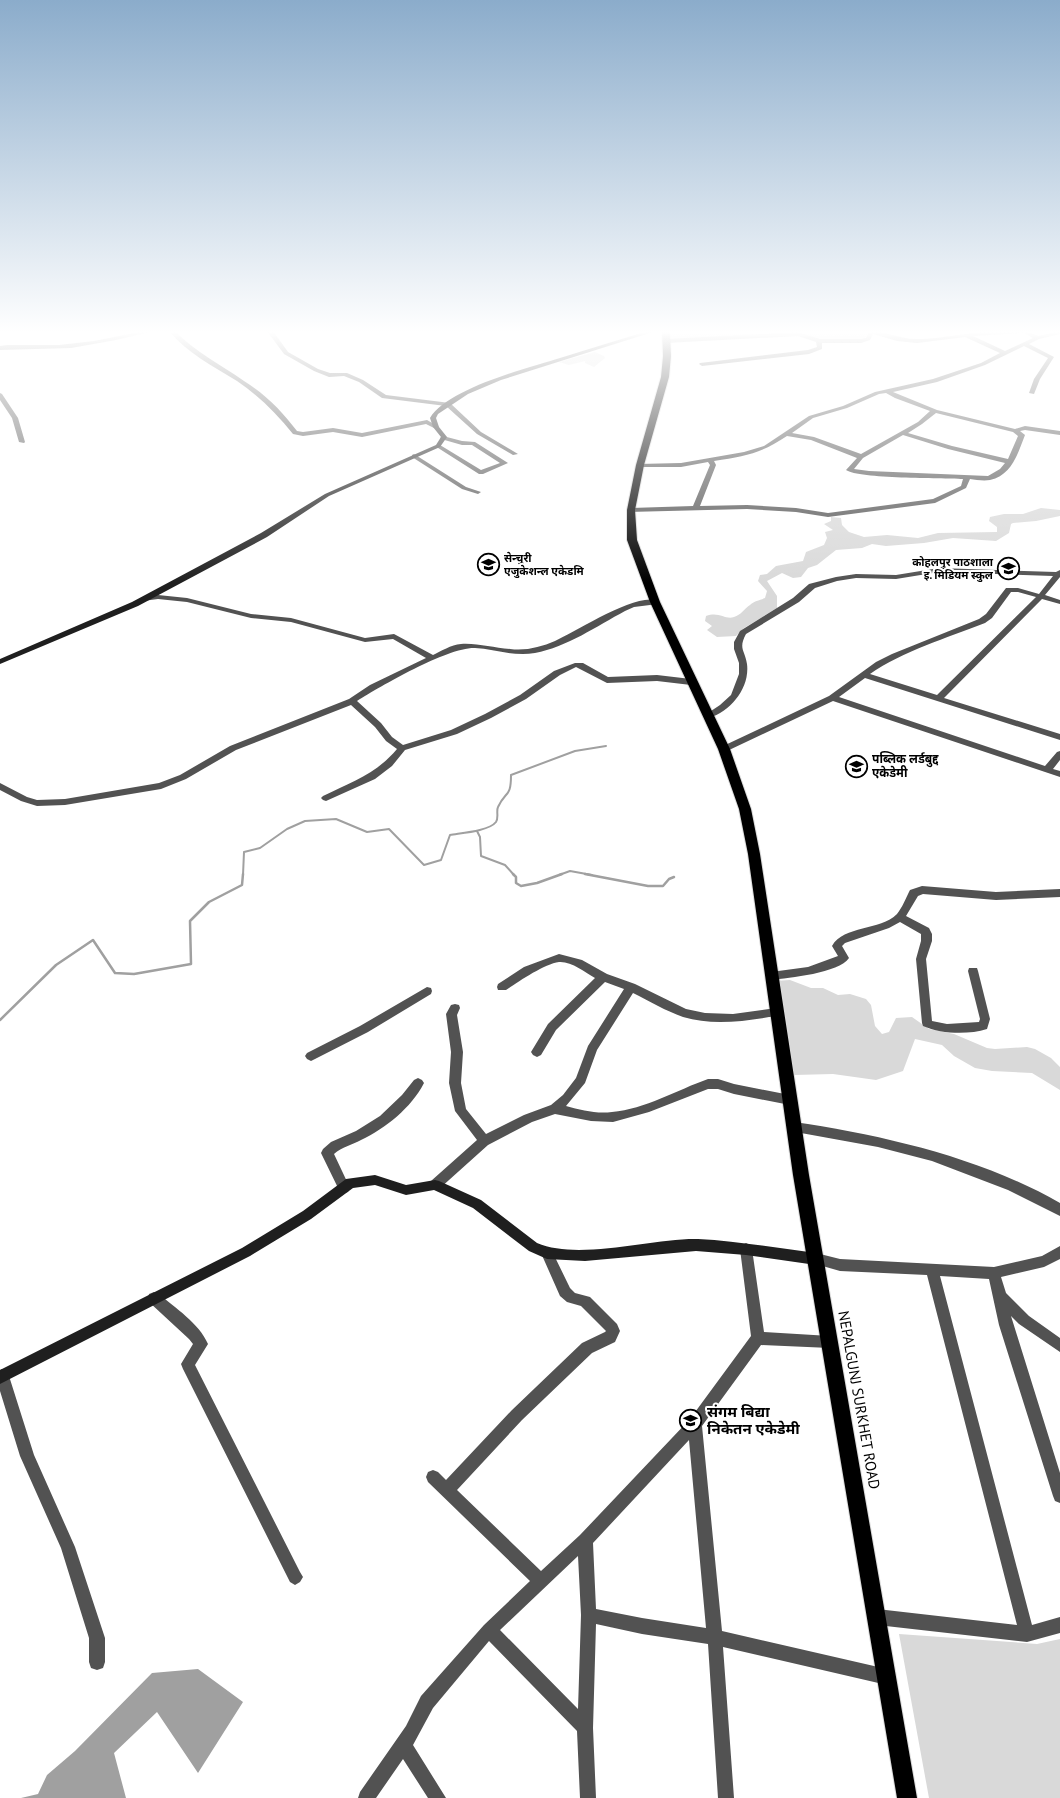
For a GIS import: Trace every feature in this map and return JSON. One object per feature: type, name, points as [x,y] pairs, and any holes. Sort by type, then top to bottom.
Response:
[{"type":"main road","name":"NEPALGUNJ SURKHET ROAD","points":[[654,415],[640,465],[631,510],[632,540],[655,602],[724,749],[745,809],[754,854],[775,1010],[794,1127],[907,1798]]},
{"type":"street","points":[[13,415],[22,442]]},
{"type":"street","points":[[280,415],[295,433],[303,434],[333,430],[362,435],[427,422],[436,427]]},
{"type":"street","points":[[435,415],[433,418],[436,427],[443,438],[462,443],[473,443],[505,463],[482,473],[438,446]]},
{"type":"street","points":[[460,415],[479,432],[515,454]]},
{"type":"street","points":[[640,465],[681,465],[745,454],[766,447],[788,434],[802,422],[817,415]]},
{"type":"street","points":[[929,415],[903,433],[861,457],[849,470],[869,474],[989,478],[1005,470],[1011,462],[1022,435],[1015,431],[951,415]]},
{"type":"street","points":[[1015,431],[1025,428],[1060,433]]},
{"type":"street","points":[[903,433],[950,448],[1011,462]]},
{"type":"street","points":[[788,434],[812,438],[861,457]]},
{"type":"street","points":[[0,662],[143,599],[264,535],[308,505],[344,486],[438,446],[443,438]]},
{"type":"street","points":[[414,456],[464,488],[478,492]]},
{"type":"street","points":[[696,509],[713,465],[710,460]]},
{"type":"street","points":[[631,510],[747,507],[796,510],[828,515],[854,513],[935,501],[964,488],[967,478]]},
{"type":"street","points":[[708,715],[723,708],[735,696],[743,668],[738,642],[743,633],[796,600],[812,586],[836,579],[856,576],[896,577],[939,570],[1059,573]]},
{"type":"street","points":[[939,698],[999,640],[1059,573]]},
{"type":"street","points":[[724,749],[832,698],[895,656],[982,621],[989,616],[1009,590],[1060,602]]},
{"type":"street","points":[[143,599],[158,597],[187,600],[251,616],[291,620],[365,640],[394,636],[432,658]]},
{"type":"street","points":[[0,786],[24,799],[37,803],[65,802],[161,786],[183,777],[233,748],[352,700],[432,658],[459,647],[475,646],[511,652],[534,651],[566,639],[622,609],[633,605],[655,602]]},
{"type":"street","points":[[326,798],[372,777],[389,764],[402,748],[440,737],[480,720],[523,697],[557,674],[575,665],[580,665],[607,680],[658,678],[691,682]]},
{"type":"street","points":[[864,675],[1060,737]]},
{"type":"street","points":[[832,698],[1060,774]]},
{"type":"street","points":[[352,700],[378,725],[389,739],[402,748]]},
{"type":"street","points":[[1047,770],[1060,754]]},
{"type":"street","points":[[771,980],[807,972],[844,958],[837,946],[841,940],[884,925],[900,917],[914,893],[922,890],[996,896],[1060,893]]},
{"type":"street","points":[[900,917],[926,931],[928,934],[921,959],[927,1023],[935,1027],[945,1028],[983,1026],[985,1019],[972,971]]},
{"type":"street","points":[[502,987],[528,970],[559,958],[578,963],[603,977],[631,987],[684,1013],[705,1017],[733,1018],[775,1010]]},
{"type":"street","points":[[537,1052],[552,1026],[603,977]]},
{"type":"street","points":[[97,1662],[97,1638],[68,1547],[27,1456],[1,1377],[246,1252],[307,1215],[350,1183],[375,1180],[406,1190],[435,1184],[484,1141],[528,1118],[555,1109],[567,1098],[581,1080],[592,1049],[631,987]]},
{"type":"street","points":[[311,1056],[364,1029],[427,991]]},
{"type":"street","points":[[455,1008],[451,1014],[456,1052],[455,1083],[459,1102],[461,1111],[484,1141]]},
{"type":"street","points":[[344,1188],[327,1154],[336,1144],[359,1136],[378,1124],[412,1092],[418,1083]]},
{"type":"street","points":[[555,1109],[576,1114],[612,1117],[649,1106],[708,1084],[718,1084],[790,1100]]},
{"type":"street","points":[[794,1127],[875,1140],[959,1164],[1060,1210]]},
{"type":"street","points":[[435,1184],[477,1204],[533,1247],[547,1253],[584,1255],[696,1245],[746,1249],[840,1265],[994,1273],[1044,1261],[1060,1252]]},
{"type":"street","points":[[366,1798],[403,1745],[427,1702],[489,1630],[585,1540],[694,1424],[758,1338],[746,1249]]},
{"type":"street","points":[[447,1490],[517,1415],[587,1348],[610,1337],[613,1331],[589,1304],[572,1298],[565,1292],[547,1253]]},
{"type":"street","points":[[932,1270],[1027,1634]]},
{"type":"street","points":[[994,1273],[1006,1325],[1060,1496]]},
{"type":"street","points":[[1000,1296],[1024,1320],[1060,1346]]},
{"type":"street","points":[[154,1298],[194,1334],[201,1344],[188,1364],[295,1577]]},
{"type":"street","points":[[758,1338],[830,1342]]},
{"type":"street","points":[[694,1424],[714,1637],[726,1798]]},
{"type":"street","points":[[433,1477],[541,1582]]},
{"type":"street","points":[[585,1540],[589,1615],[585,1728],[588,1798]]},
{"type":"street","points":[[589,1615],[642,1626],[714,1637],[887,1677]]},
{"type":"street","points":[[878,1617],[1027,1634],[1060,1625]]},
{"type":"street","points":[[489,1630],[585,1728]]},
{"type":"street","points":[[403,1745],[438,1798]]},
{"type":"shaded area","points":[[1041,508],[1060,510],[1060,516],[1013,523],[1009,533],[996,541],[953,538],[924,543],[886,546],[872,544],[862,548],[836,550],[817,565],[808,568],[801,577],[793,578],[782,573],[767,581],[777,596],[777,608],[744,628],[736,636],[717,637],[707,630],[712,626],[705,621],[706,616],[715,614],[731,618],[739,615],[753,602],[765,598],[767,591],[758,581],[760,575],[767,574],[776,566],[803,561],[806,552],[824,545],[827,538],[825,532],[833,530],[824,524],[831,521],[831,517],[841,518],[842,525],[849,532],[864,537],[887,535],[918,538],[938,533],[997,532],[997,527],[989,521],[990,517],[1004,514],[1023,514]]},
{"type":"shaded area","points":[[790,980],[811,988],[823,988],[838,995],[850,994],[866,999],[871,1005],[875,1026],[882,1034],[889,1032],[896,1018],[912,1017],[929,1029],[954,1034],[987,1048],[1027,1047],[1035,1049],[1051,1058],[1060,1067],[1060,1090],[1032,1073],[992,1071],[975,1068],[954,1056],[942,1045],[915,1039],[903,1071],[876,1080],[833,1074],[794,1075],[775,981]]},
{"type":"shaded area","points":[[899,1634],[1037,1644],[1060,1639],[1060,1798],[929,1798]]},
{"type":"shaded area","points":[[198,1669],[243,1702],[198,1773],[157,1712],[114,1753],[126,1798],[21,1798],[38,1794],[47,1775],[75,1751],[152,1673]]},
{"type":"waterway","points":[[243,875],[244,852],[260,848],[287,829],[305,821],[336,819],[367,832],[389,829],[424,865],[441,860],[450,835],[481,830],[496,822],[497,810],[508,793],[511,775],[575,751],[606,746]]},
{"type":"waterway","points":[[477,831],[480,837],[481,856],[505,865],[514,875]]},
{"type":"waterway","points":[[559,875],[570,871],[592,875]]},
{"type":"waterway","points":[[0,1020],[56,965],[93,940],[115,973],[134,974],[191,964],[190,921],[209,902],[242,885],[243,874]]},
{"type":"waterway","points":[[514,875],[516,883],[521,886],[537,883],[562,874]]},
{"type":"waterway","points":[[585,874],[648,886],[663,886],[669,879],[674,877]]},
{"type":"place","name":"सेन्चुरी एजुकेशन्ल एकेडमि","points":[[488,564]]},
{"type":"place","name":"कोहलपुर पाठशाला इ. मिडियम स्कुल","points":[[1009,568]]},
{"type":"place","name":"पब्लिक लर्डबुद्द एकेडेमी","points":[[856,766]]},
{"type":"place","name":"संगम बिद्या निकेतन एकेडेमी","points":[[691,1421]]}]
